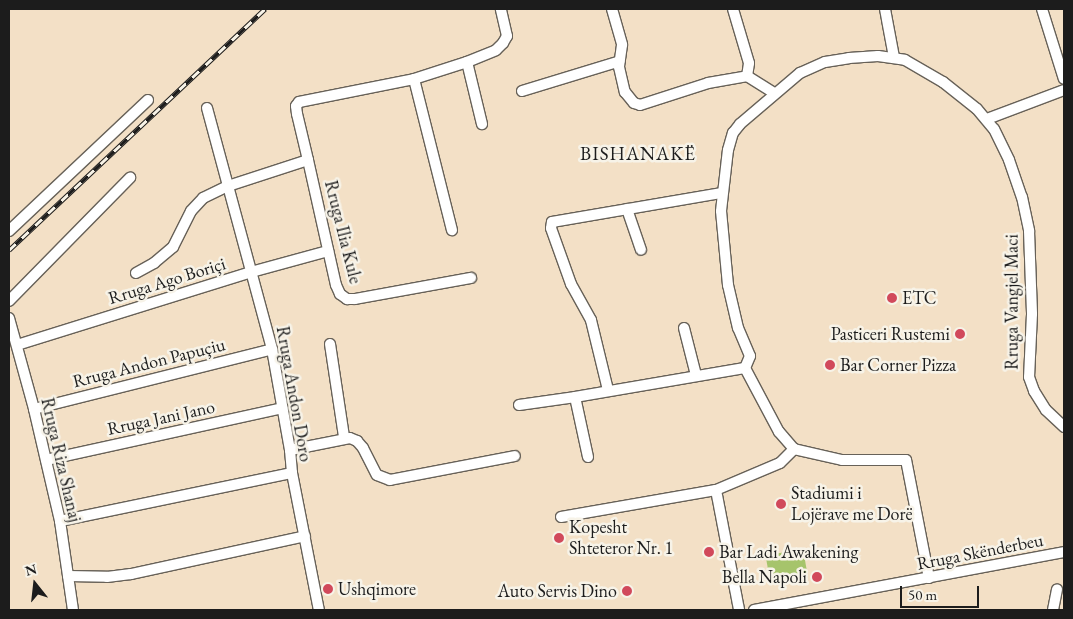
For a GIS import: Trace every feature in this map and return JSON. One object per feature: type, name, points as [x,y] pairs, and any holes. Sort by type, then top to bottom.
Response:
[{"type":"street","points":[[308,160],[297,114],[296,106],[299,102],[414,78],[467,62],[496,50],[504,43],[507,36],[501,9]]},
{"type":"street","points":[[612,9],[622,45],[619,67],[625,92],[634,104],[640,105],[708,83],[747,76],[774,93]]},
{"type":"street","points":[[733,9],[749,63],[747,76]]},
{"type":"street","points":[[885,9],[894,57]]},
{"type":"street","points":[[1042,9],[1064,79]]},
{"type":"street","name":"Rruga Vangjel Maci","points":[[744,368],[750,356],[738,328],[726,276],[721,218],[721,193],[728,150],[733,133],[774,93],[800,72],[825,62],[849,58],[894,57],[905,60],[943,82],[987,119],[1009,160],[1022,197],[1029,231],[1032,314],[1029,377],[1034,391],[1046,410],[1064,427]]},
{"type":"street","points":[[522,91],[620,61]]},
{"type":"street","points":[[467,62],[482,124]]},
{"type":"street","points":[[414,78],[452,230]]},
{"type":"street","points":[[987,119],[1064,90]]},
{"type":"street","points":[[9,231],[148,100]]},
{"type":"street","name":"Rruga Andon Doro","points":[[207,108],[272,349],[290,450],[292,473],[319,610]]},
{"type":"street","name":"Rruga Ilia Kule","points":[[228,186],[308,160],[336,285],[340,294],[347,299],[471,278]]},
{"type":"street","points":[[9,301],[130,178]]},
{"type":"street","points":[[136,273],[162,258],[174,247],[197,203],[210,194],[228,186]]},
{"type":"street","points":[[608,390],[591,320],[571,284],[551,225],[555,221],[721,193]]},
{"type":"street","points":[[627,209],[640,250]]},
{"type":"street","name":"Rruga Ago Boriçi","points":[[17,345],[251,272],[328,251]]},
{"type":"street","name":"Rruga Riza Shanaj","points":[[9,318],[34,409],[60,521],[73,610]]},
{"type":"street","points":[[684,328],[696,375]]},
{"type":"street","points":[[330,344],[344,437]]},
{"type":"street","name":"Rruga Andon Papuçiu","points":[[34,409],[272,349]]},
{"type":"street","points":[[519,405],[744,368],[779,432],[794,449],[842,460],[906,460],[928,578]]},
{"type":"street","points":[[575,397],[588,457]]},
{"type":"street","name":"Rruga Jani Jano","points":[[46,460],[282,408]]},
{"type":"street","points":[[290,450],[344,437],[357,441],[377,475],[390,480],[515,456]]},
{"type":"street","points":[[562,517],[716,490],[780,463],[794,449]]},
{"type":"street","points":[[60,521],[292,473]]},
{"type":"street","points":[[716,490],[739,610]]},
{"type":"street","points":[[68,576],[107,577],[131,574],[305,536]]},
{"type":"street","name":"Rruga Skënderbeu","points":[[754,610],[1064,552]]},
{"type":"street","points":[[1053,610],[1057,588]]},
{"type":"green space","points":[[803,549],[808,578],[771,584],[766,556]]},
{"type":"railway","points":[[9,250],[265,9]]},
{"type":"place","name":"ETC","points":[[892,298]]},
{"type":"place","name":"Pasticeri Rustemi","points":[[960,334]]},
{"type":"place","name":"Bar Corner Pizza","points":[[830,365]]},
{"type":"place","name":"Stadiumi i Lojërave me Dorë","points":[[781,504]]},
{"type":"place","name":"Kopesht Shteteror Nr. 1","points":[[559,538]]},
{"type":"place","name":"Bar Ladi Awakening","points":[[709,552]]},
{"type":"place","name":"Bella Napoli","points":[[817,577]]},
{"type":"place","name":"Ushqimore","points":[[328,589]]},
{"type":"place","name":"Auto Servis Dino","points":[[627,591]]},
{"type":"district","name":"BISHANAKË","points":[[638,154]]}]
